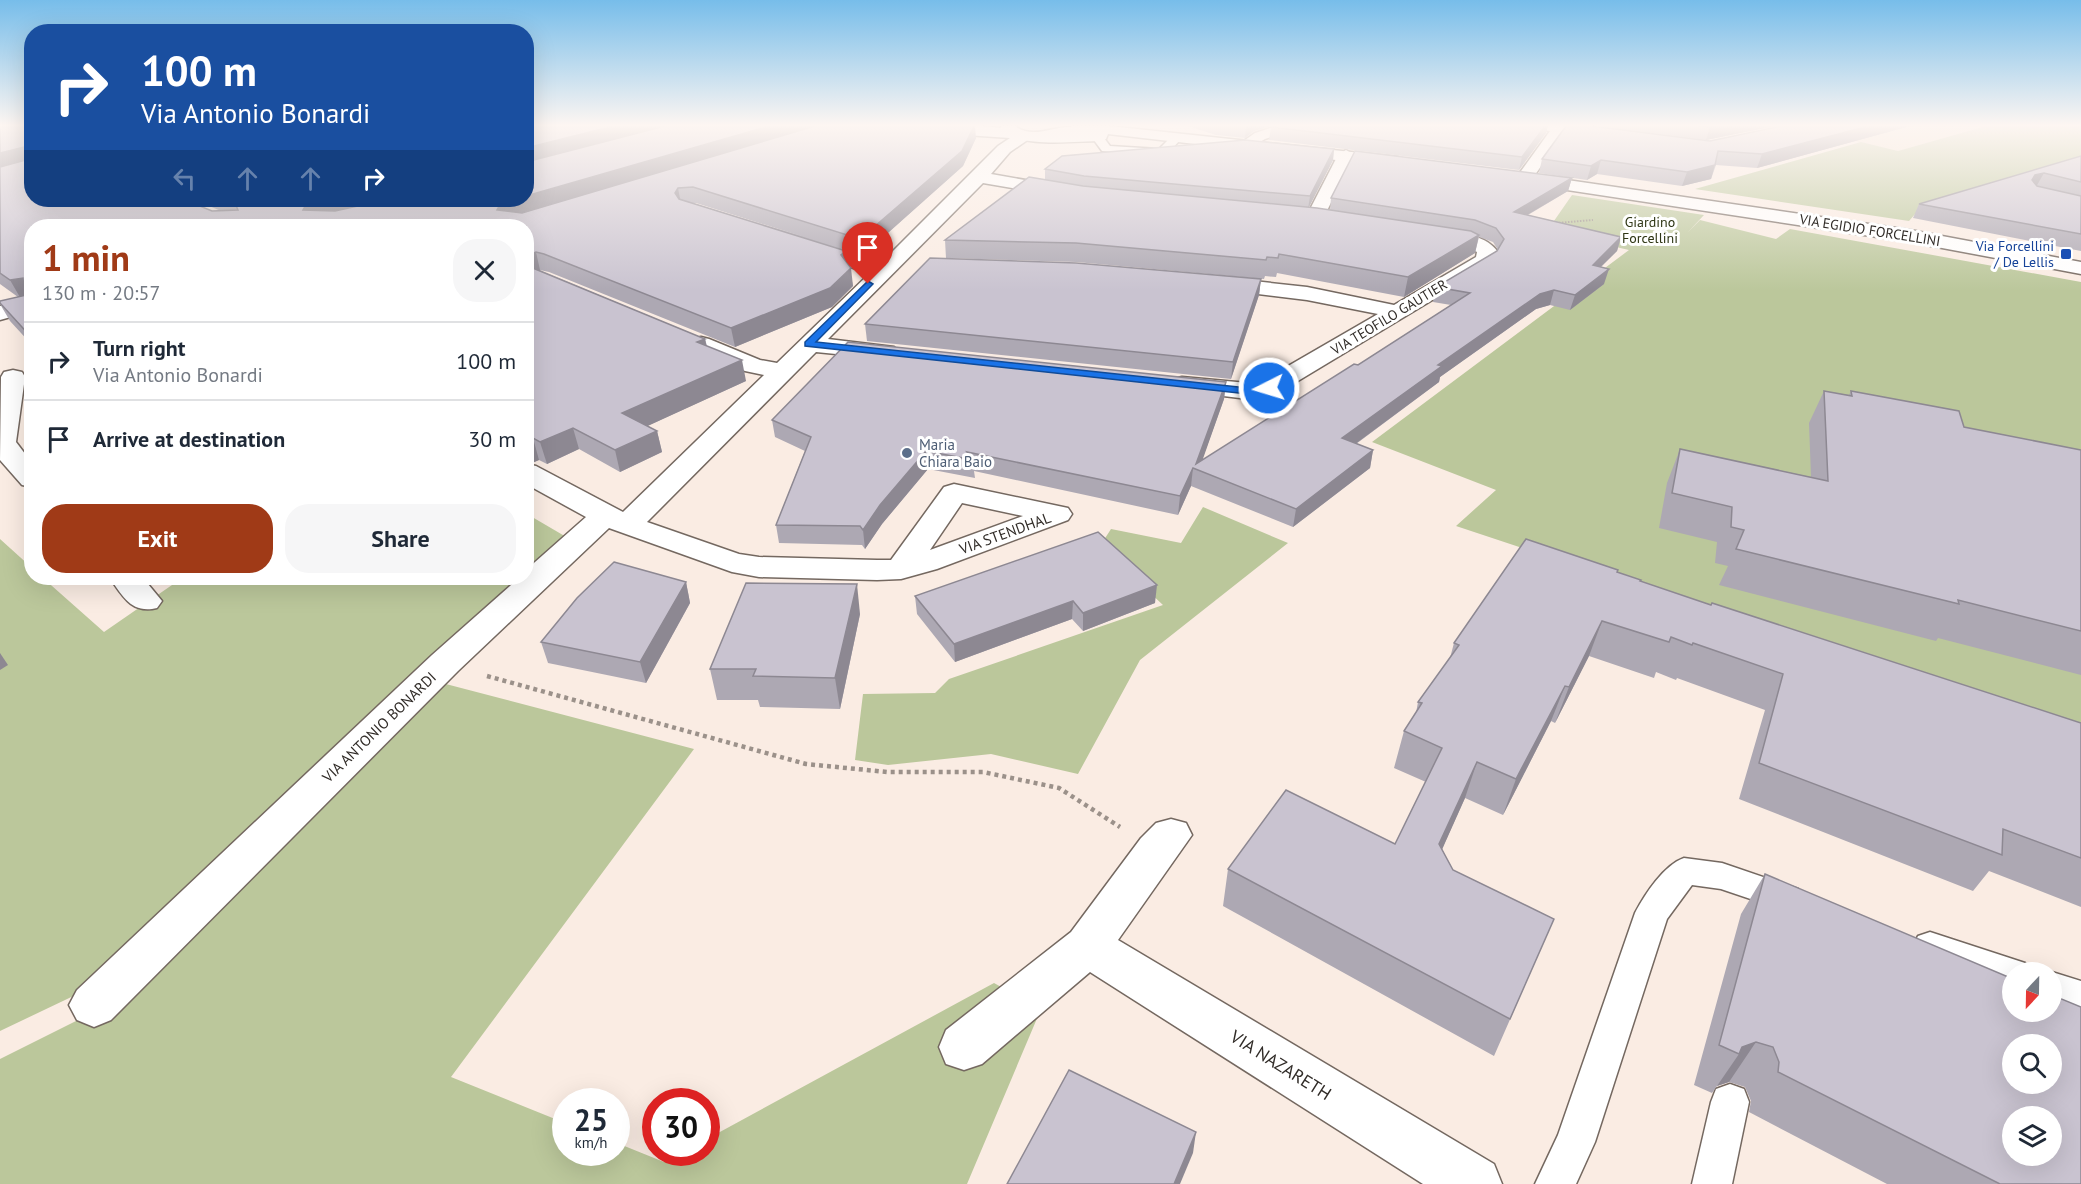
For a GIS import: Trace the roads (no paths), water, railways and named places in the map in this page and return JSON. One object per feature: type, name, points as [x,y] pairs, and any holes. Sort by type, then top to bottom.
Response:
[{"type":"street","name":"VIA ANTONIO BONARDI","points":[[94,1005],[445,663],[616,520],[782,371],[974,181]]},
{"type":"street","points":[[1002,181],[1083,196]]},
{"type":"street","points":[[1315,217],[1333,181]]},
{"type":"street","name":"VIA EGIDIO FORCELLINI","points":[[1546,181],[1888,232],[2081,268]]},
{"type":"street","points":[[1292,215],[1338,221]]},
{"type":"street","name":"VIA TEOFILO GAUTIER","points":[[1167,383],[1248,391],[1269,388],[1485,260],[1488,252],[1484,247],[1471,242],[1415,233]]},
{"type":"street","points":[[789,242],[867,267],[916,266]]},
{"type":"street","points":[[1194,280],[1276,288],[1396,312]]},
{"type":"street","points":[[0,313],[24,306]]},
{"type":"street","points":[[684,337],[754,366],[782,371]]},
{"type":"street","points":[[808,344],[912,355]]},
{"type":"street","points":[[15,376],[2,442],[24,471]]},
{"type":"street","points":[[534,476],[616,520],[732,562],[759,567],[877,570],[901,568]]},
{"type":"street","points":[[964,1047],[1088,946],[1164,843]]},
{"type":"street","name":"VIA NAZARETH","points":[[1088,946],[1474,1184]]},
{"type":"lane","points":[[1555,1184],[1575,1142],[1652,913],[1683,871],[1722,876],[1811,906]]},
{"type":"lane","points":[[1901,936],[2002,970]]},
{"type":"lane","points":[[2062,990],[2081,997]]},
{"type":"lane","points":[[1712,1184],[1730,1102]]},
{"type":"place","name":"Via Forcellini / De Lellis","points":[[2066,254]]},
{"type":"place","name":"Maria Chiara Baio","points":[[907,453]]},
{"type":"park label","name":"Giardino Forcellini","points":[[1650,230]]}]
